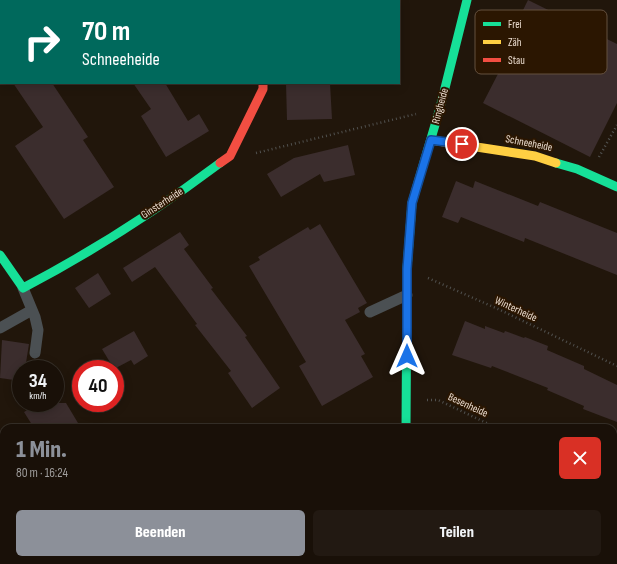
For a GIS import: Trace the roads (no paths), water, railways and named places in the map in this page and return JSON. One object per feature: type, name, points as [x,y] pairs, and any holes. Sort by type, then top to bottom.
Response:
[{"type":"street","name":"Ringheide","points":[[406,424],[407,269],[412,203],[440,108],[467,0]]},
{"type":"street","name":"Ginsterheide","points":[[23,288],[59,269],[191,185],[230,156],[263,89],[263,84]]},
{"type":"street","name":"Schneeheide","points":[[431,140],[535,156],[556,161],[617,187]]},
{"type":"street","points":[[0,255],[23,288]]},
{"type":"lane","points":[[23,288],[38,330],[35,353]]},
{"type":"lane","points":[[370,312],[407,295]]},
{"type":"lane","points":[[0,328],[32,310]]}]
